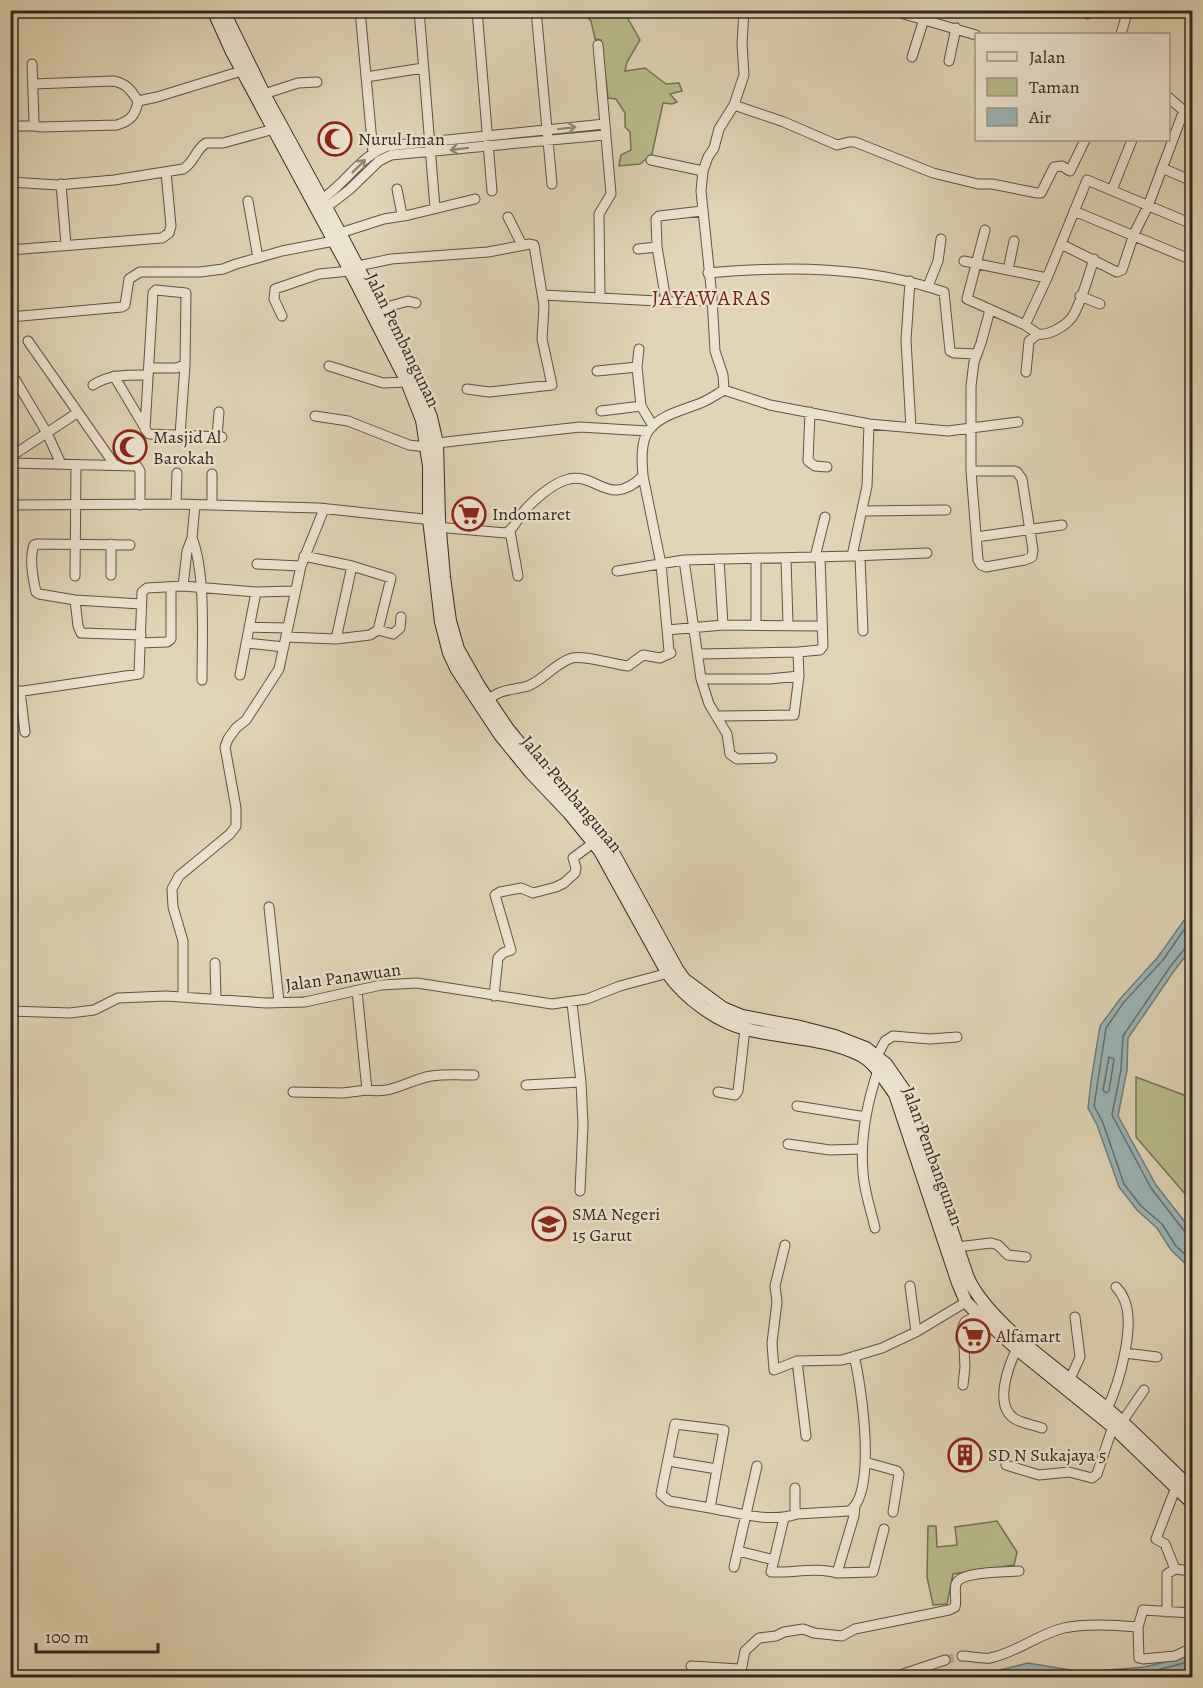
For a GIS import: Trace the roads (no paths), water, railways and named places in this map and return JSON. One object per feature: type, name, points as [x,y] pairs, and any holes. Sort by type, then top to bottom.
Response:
[{"type":"main road","name":"Jalan Pembangunan","points":[[213,10],[264,94],[320,206]]},
{"type":"main road","name":"Jalan Pembangunan","points":[[223,10],[274,129],[380,309],[413,373],[431,417],[434,523],[441,622],[449,653],[473,686],[500,735],[609,845],[672,972],[677,987],[718,1018],[745,1029],[798,1037],[832,1046],[861,1056],[878,1070],[895,1094],[945,1227],[957,1247],[974,1292],[1019,1344],[1070,1379],[1107,1409],[1192,1503]]},
{"type":"main road","name":"Jalan Pembangunan","points":[[354,268],[407,382],[431,445]]},
{"type":"main road","name":"Jalan Pembangunan","points":[[473,686],[489,700],[544,780],[593,843],[672,972],[723,1008],[741,1016],[835,1036],[859,1044],[886,1064],[904,1090],[966,1302],[1117,1422],[1192,1489]]},
{"type":"street","points":[[360,10],[374,153]]},
{"type":"street","points":[[419,10],[435,208]]},
{"type":"street","points":[[477,10],[492,191]]},
{"type":"street","points":[[536,10],[552,184]]},
{"type":"street","points":[[724,390],[723,375],[715,351],[700,191],[703,171],[719,129],[734,105],[744,75],[742,44],[744,10]]},
{"type":"street","points":[[1120,33],[1128,10]]},
{"type":"street","points":[[893,11],[975,35]]},
{"type":"street","points":[[912,57],[924,20]]},
{"type":"street","points":[[949,61],[956,28]]},
{"type":"street","points":[[598,45],[611,194],[599,214],[600,298]]},
{"type":"street","points":[[32,64],[36,126]]},
{"type":"street","points":[[366,77],[423,68]]},
{"type":"street","points":[[138,101],[157,98],[247,69]]},
{"type":"street","points":[[20,126],[53,128],[117,125],[128,122],[137,110],[138,101],[132,91],[122,83],[113,81],[33,84]]},
{"type":"street","points":[[264,94],[298,83],[317,82]]},
{"type":"street","points":[[1170,99],[1192,117]]},
{"type":"street","points":[[734,105],[784,122],[837,145],[853,141],[933,173],[978,184],[992,184],[1037,193],[1041,192],[1054,167],[1062,166],[1070,171],[1085,141]]},
{"type":"street","points":[[1061,244],[1117,272],[1120,271],[1148,206],[1184,110]]},
{"type":"street","points":[[548,136],[605,124]]},
{"type":"street","points":[[10,182],[61,184],[166,172],[187,167],[197,150],[206,143],[223,143],[274,129]]},
{"type":"street","points":[[320,206],[386,156],[429,147],[488,141],[548,136],[606,135]]},
{"type":"street","points":[[1112,190],[1132,141]]},
{"type":"street","points":[[346,186],[374,153],[393,145],[429,147]]},
{"type":"street","points":[[651,160],[703,171]]},
{"type":"street","points":[[1162,168],[1192,180]]},
{"type":"street","points":[[10,250],[162,238],[169,233],[171,226],[166,172]]},
{"type":"street","points":[[1025,325],[1087,180],[1192,224]]},
{"type":"street","points":[[61,184],[66,245]]},
{"type":"street","points":[[397,189],[402,216]]},
{"type":"street","points":[[10,317],[122,307],[125,305],[127,283],[131,276],[140,272],[223,269],[337,237],[384,219],[475,199]]},
{"type":"street","points":[[248,201],[258,258]]},
{"type":"street","points":[[666,301],[657,247],[656,219],[659,216],[702,210]]},
{"type":"street","points":[[1074,211],[1192,260]]},
{"type":"street","points":[[508,217],[522,245]]},
{"type":"street","points":[[985,230],[967,299],[1025,325],[1038,334],[1048,334],[1071,318],[1094,259]]},
{"type":"street","points":[[928,286],[938,261],[942,239]]},
{"type":"street","points":[[1008,270],[1014,241]]},
{"type":"street","points":[[282,316],[274,299],[275,289],[319,274],[391,258],[488,252],[530,244],[536,248],[544,306],[542,339],[552,385],[489,392],[467,389]]},
{"type":"street","points":[[638,249],[657,247]]},
{"type":"street","points":[[964,261],[1047,278]]},
{"type":"street","points":[[708,273],[754,269],[830,270],[910,280],[944,292],[950,351],[977,354]]},
{"type":"street","points":[[160,290],[162,272]]},
{"type":"street","points":[[910,280],[906,340],[911,428]]},
{"type":"street","points":[[145,429],[153,293],[160,290],[185,293],[187,295],[185,365],[180,435]]},
{"type":"street","points":[[543,295],[666,301],[712,300]]},
{"type":"street","points":[[1080,296],[1100,304]]},
{"type":"street","points":[[380,309],[400,303],[416,303]]},
{"type":"street","points":[[970,471],[1017,472],[1022,479],[1033,550],[1032,557],[986,567],[978,560],[970,471],[971,386],[974,362],[990,310]]},
{"type":"street","points":[[1026,372],[1029,341],[1038,334]]},
{"type":"street","points":[[28,341],[114,464]]},
{"type":"street","points":[[489,700],[501,692],[530,685],[551,669],[572,658],[628,666],[643,656],[664,657],[670,653],[661,564],[643,476],[642,456],[650,429],[641,406],[637,367],[639,349]]},
{"type":"street","points":[[93,385],[103,378],[185,365]]},
{"type":"street","points":[[329,366],[383,383],[407,382]]},
{"type":"street","points":[[597,371],[637,367]]},
{"type":"street","points":[[15,376],[47,433],[61,464]]},
{"type":"street","points":[[114,376],[149,434],[220,437],[219,412]]},
{"type":"street","points":[[315,416],[348,421],[381,432],[409,445],[431,445],[580,427],[650,429],[673,413],[703,402],[724,390],[770,405],[869,424],[948,431],[1018,422]]},
{"type":"street","points":[[601,411],[641,406]]},
{"type":"street","points":[[810,412],[808,461],[815,466],[826,467]]},
{"type":"street","points":[[10,442],[14,454],[78,413]]},
{"type":"street","points":[[863,631],[856,557],[867,486],[869,424]]},
{"type":"street","points":[[10,463],[76,466],[114,464],[139,468],[140,506]]},
{"type":"street","points":[[75,576],[76,466]]},
{"type":"street","points":[[176,504],[177,473]]},
{"type":"street","points":[[212,505],[213,474]]},
{"type":"street","points":[[10,505],[176,504],[324,509],[500,534],[510,531],[521,515],[559,483],[576,479],[620,491],[634,485],[643,476]]},
{"type":"street","points":[[183,586],[187,551],[192,538],[195,505]]},
{"type":"street","points":[[183,996],[183,941],[173,907],[172,889],[179,876],[234,830],[236,808],[225,747],[228,739],[246,720],[279,669],[301,566],[324,509]]},
{"type":"street","points":[[862,511],[946,510]]},
{"type":"street","points":[[699,654],[798,652],[815,651],[822,648],[818,557],[825,517]]},
{"type":"street","points":[[976,537],[1062,525]]},
{"type":"street","points":[[510,531],[518,576]]},
{"type":"street","points":[[192,538],[198,552],[201,588],[202,680]]},
{"type":"street","points":[[111,544],[111,575]]},
{"type":"street","points":[[130,545],[34,545],[32,551],[36,592],[75,600],[141,604]]},
{"type":"street","points":[[617,571],[684,560],[856,557],[927,553]]},
{"type":"street","points":[[246,643],[286,637],[336,639],[370,635],[378,630],[391,578],[352,566],[304,556]]},
{"type":"street","points":[[756,558],[756,625]]},
{"type":"street","points":[[786,558],[788,624]]},
{"type":"street","points":[[719,559],[723,625]]},
{"type":"street","points":[[684,560],[701,680],[709,704],[727,734],[730,754],[737,759],[772,758]]},
{"type":"street","points":[[257,564],[301,566]]},
{"type":"street","points":[[336,639],[352,566]]},
{"type":"street","points":[[25,732],[15,692],[139,674],[142,592],[147,588],[183,586],[256,592],[294,591]]},
{"type":"street","points":[[75,600],[81,633],[168,642],[171,639],[171,587]]},
{"type":"street","points":[[240,675],[256,592]]},
{"type":"street","points":[[378,630],[397,633],[402,625],[401,617]]},
{"type":"street","points":[[667,630],[723,625],[821,626]]},
{"type":"street","points":[[249,627],[286,637]]},
{"type":"street","points":[[717,716],[793,716],[799,676],[798,652]]},
{"type":"street","points":[[701,680],[799,676]]},
{"type":"street","points":[[494,996],[498,958],[503,952],[511,950],[495,895],[521,888],[533,893],[564,883],[576,870],[573,858],[593,843]]},
{"type":"street","points":[[269,908],[279,1002]]},
{"type":"street","points":[[215,963],[216,999]]},
{"type":"street","name":"Jalan Panawuan","points":[[10,1011],[70,1013],[94,1010],[118,998],[183,996],[305,1002],[381,985],[417,983],[552,1004],[572,1003],[620,986],[672,972]]},
{"type":"street","points":[[357,991],[367,1090]]},
{"type":"street","points":[[572,1003],[581,1082],[583,1125],[580,1191]]},
{"type":"street","points":[[718,1092],[735,1095],[738,1091],[745,1029]]},
{"type":"street","points":[[877,1056],[885,1041],[893,1036],[930,1039],[957,1037]]},
{"type":"street","points":[[874,1228],[863,1174],[862,1149],[871,1091],[878,1070]]},
{"type":"street","points":[[293,1092],[344,1093],[367,1090],[377,1092],[429,1076],[474,1074]]},
{"type":"street","points":[[526,1085],[581,1082]]},
{"type":"street","points":[[797,1106],[866,1117]]},
{"type":"street","points":[[788,1144],[830,1150],[862,1149]]},
{"type":"street","points":[[957,1247],[991,1243],[998,1245],[1008,1255],[1026,1257]]},
{"type":"street","points":[[785,1245],[775,1286],[777,1302],[772,1343],[772,1369],[776,1370],[797,1361],[842,1360],[882,1348],[916,1332],[966,1302]]},
{"type":"street","points":[[910,1286],[916,1332]]},
{"type":"street","points":[[1107,1409],[1127,1342],[1125,1300],[1116,1287]]},
{"type":"street","points":[[963,1385],[965,1367],[963,1327],[965,1322],[979,1314]]},
{"type":"street","points":[[1070,1379],[1080,1356],[1075,1317]]},
{"type":"street","points":[[1019,1344],[1004,1385],[1003,1396],[1007,1411],[1013,1418],[1042,1428]]},
{"type":"street","points":[[1125,1353],[1158,1357]]},
{"type":"street","points":[[837,1573],[854,1516],[865,1462],[866,1442],[855,1356]]},
{"type":"street","points":[[797,1361],[806,1436]]},
{"type":"street","points":[[1006,1465],[1039,1474],[1069,1472],[1092,1478],[1097,1474],[1117,1422],[1144,1390]]},
{"type":"street","points":[[710,1508],[724,1430],[675,1424],[661,1494],[669,1501],[710,1508],[747,1514],[784,1518],[797,1514],[849,1511],[855,1506]]},
{"type":"street","points":[[668,1461],[717,1470]]},
{"type":"street","points":[[865,1462],[897,1471],[899,1474],[893,1512]]},
{"type":"street","points":[[734,1567],[757,1466]]},
{"type":"street","points":[[1175,1569],[1165,1544],[1156,1539],[1176,1487]]},
{"type":"street","points":[[795,1488],[797,1514]]},
{"type":"street","points":[[784,1518],[771,1572],[788,1573],[824,1569],[837,1573],[873,1572],[885,1529]]},
{"type":"street","points":[[738,1551],[774,1560]]},
{"type":"street","points":[[1167,1612],[1167,1574],[1175,1569],[1192,1571]]},
{"type":"street","points":[[745,1674],[744,1652],[762,1637],[773,1637],[784,1632],[803,1629],[842,1636],[855,1629],[949,1610],[955,1607],[956,1586],[960,1578],[969,1575],[1019,1571]]},
{"type":"street","points":[[1192,1613],[1143,1610],[1138,1627],[1139,1658],[1141,1659],[1175,1656],[1192,1648]]},
{"type":"street","points":[[962,1656],[987,1658],[1002,1654],[1063,1628],[1088,1625],[1138,1627]]},
{"type":"street","points":[[891,1677],[945,1660]]},
{"type":"street","points":[[691,1666],[739,1669],[745,1674]]},
{"type":"water","points":[[1192,909],[1192,948],[1128,1038],[1127,1070],[1118,1116],[1156,1185],[1192,1231],[1192,1270],[1171,1250],[1157,1228],[1137,1210],[1119,1187],[1097,1125],[1088,1108],[1100,1026],[1120,999],[1158,957]]},
{"type":"water","points":[[1192,1655],[1192,1674],[1183,1677],[986,1678],[1000,1670],[1028,1663],[1083,1672],[1145,1667]]},
{"type":"tunnel","points":[[945,1660],[962,1656]]},
{"type":"place","name":"Nurul Iman","points":[[335,139]]},
{"type":"place","name":"Masjid Al Barokah","points":[[130,447]]},
{"type":"place","name":"Indomaret","points":[[469,514]]},
{"type":"place","name":"SMA Negeri 15 Garut","points":[[549,1224]]},
{"type":"place","name":"Alfamart","points":[[973,1336]]},
{"type":"place","name":"SD N Sukajaya 5","points":[[965,1455]]},
{"type":"district","name":"JAYAWARAS","points":[[712,298]]}]
